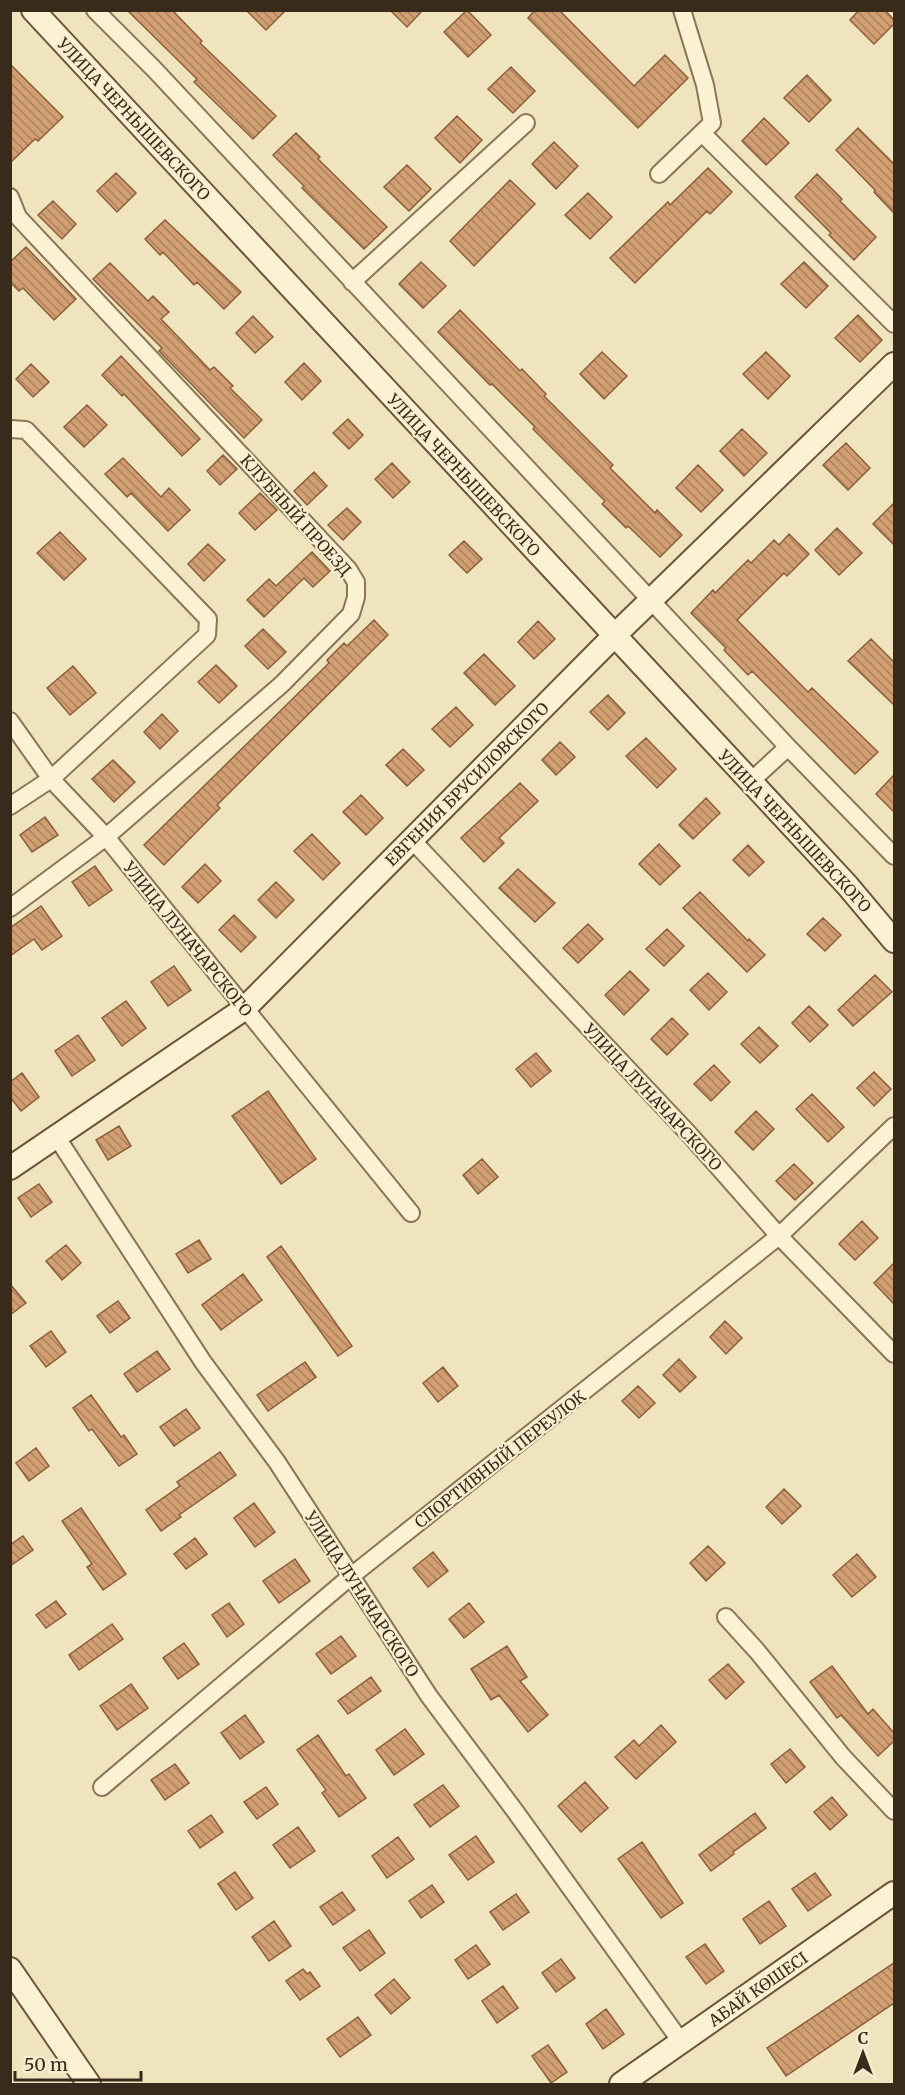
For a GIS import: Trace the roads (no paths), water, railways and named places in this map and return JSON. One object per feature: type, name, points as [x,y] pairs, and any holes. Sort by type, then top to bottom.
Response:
[{"type":"street","name":"УЛИЦА ЧЕРНЫШЕВСКОГО","points":[[33,10],[847,885],[894,941]]},
{"type":"street","points":[[96,10],[154,69],[788,747],[894,856]]},
{"type":"street","points":[[659,174],[712,123],[705,85],[682,10]]},
{"type":"street","points":[[352,282],[526,123]]},
{"type":"street","points":[[702,133],[894,324]]},
{"type":"street","name":"КЛУБНЫЙ ПРОЕЗД","points":[[10,196],[18,217],[348,569],[356,582],[356,597],[351,614],[282,684],[105,837],[10,908]]},
{"type":"street","name":"ЕВГЕНИЯ БРУСИЛОВСКОГО","points":[[10,1168],[244,1009],[614,636],[894,364]]},
{"type":"street","points":[[10,429],[26,430],[208,619],[207,635],[51,779],[10,806]]},
{"type":"street","name":"УЛИЦА ЛУНАЧАРСКОГО","points":[[10,721],[51,779],[105,837],[411,1213]]},
{"type":"street","points":[[750,782],[788,747]]},
{"type":"street","name":"УЛИЦА ЛУНАЧАРСКОГО","points":[[412,840],[681,1126],[779,1236],[894,1354]]},
{"type":"street","name":"СПОРТИВНЫЙ ПЕРЕУЛОК","points":[[102,1787],[351,1577],[779,1236],[894,1126]]},
{"type":"street","name":"УЛИЦА ЛУНАЧАРСКОГО","points":[[56,1136],[203,1362],[277,1462],[429,1695],[682,2043]]},
{"type":"street","points":[[726,1617],[757,1651],[843,1757],[894,1811]]},
{"type":"street","name":"АБАЙ КӨШЕСІ","points":[[621,2085],[894,1893]]},
{"type":"street","points":[[10,1969],[90,2085]]}]
